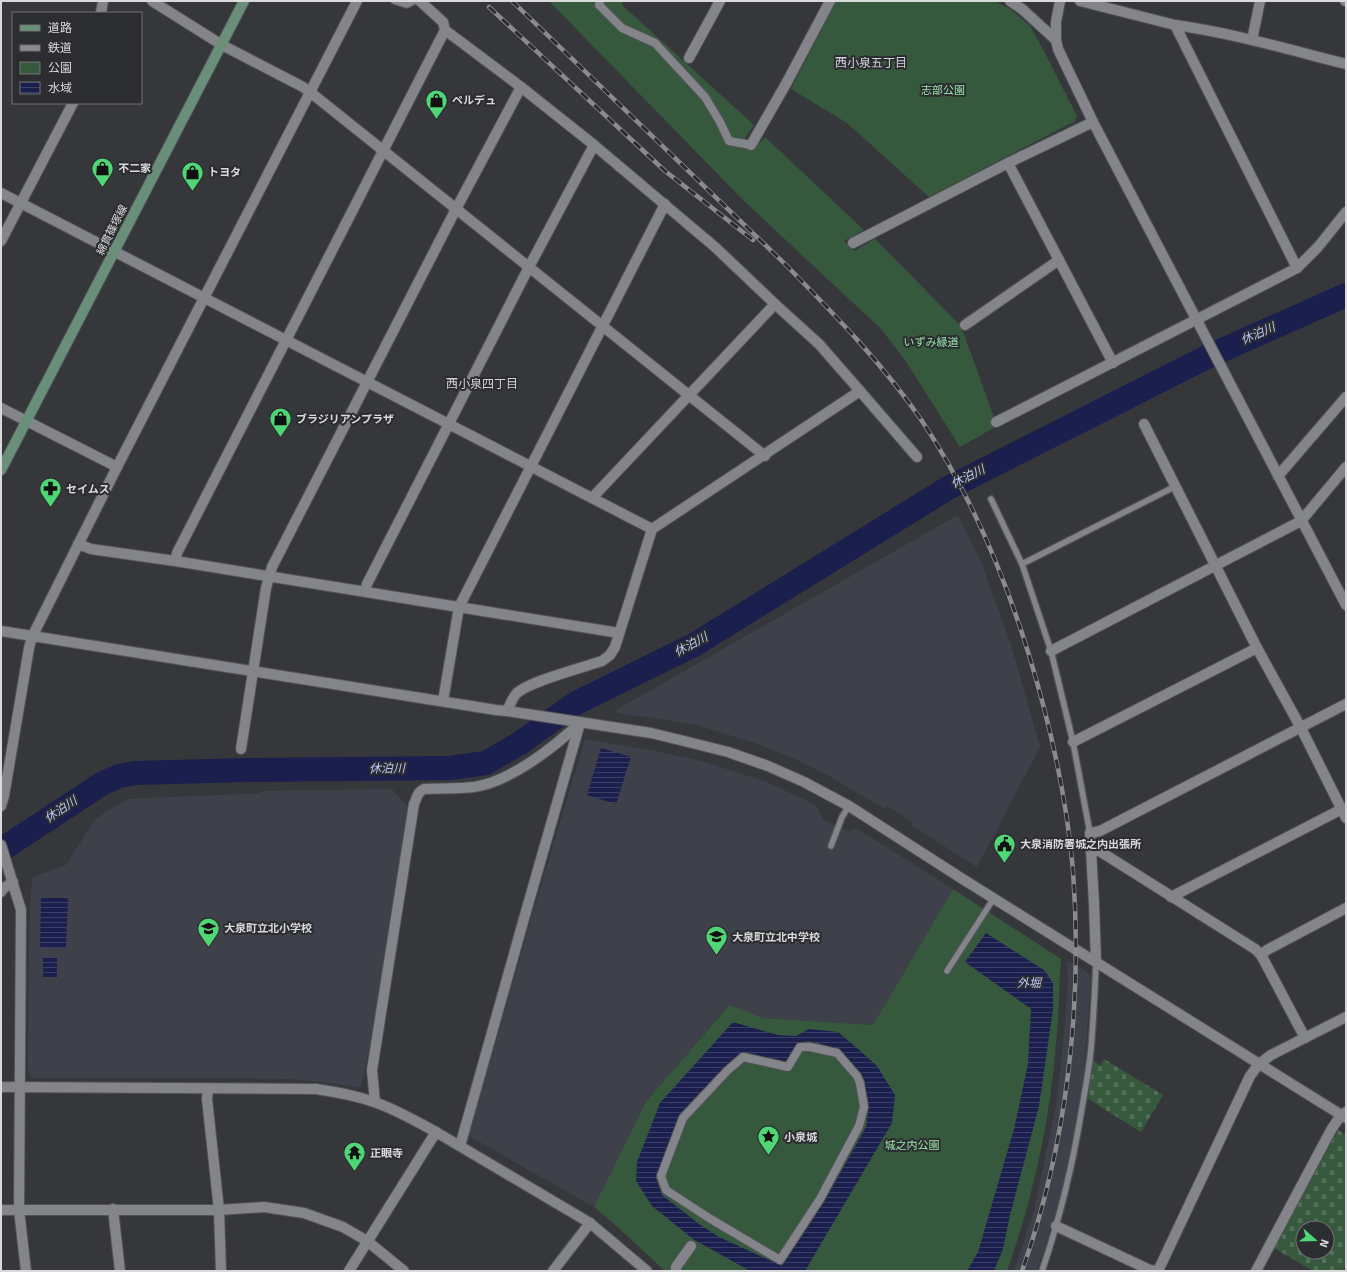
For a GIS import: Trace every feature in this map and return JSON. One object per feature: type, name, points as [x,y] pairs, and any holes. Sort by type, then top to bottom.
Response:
[{"type":"main road","name":"綿貫篠塚線","points":[[1,470],[244,1]]},
{"type":"street","points":[[101,12],[103,1]]},
{"type":"street","points":[[152,1],[222,45],[310,92],[764,456]]},
{"type":"street","points":[[1,806],[32,637],[117,467],[356,1]]},
{"type":"street","points":[[420,1],[443,22],[445,30],[594,145],[715,247],[820,344],[917,457]]},
{"type":"street","points":[[600,1],[599,4],[622,28],[654,43],[705,97],[730,141],[751,145],[787,82],[830,1]]},
{"type":"street","points":[[689,58],[720,1]]},
{"type":"street","points":[[1010,1],[1022,9],[1056,40]]},
{"type":"street","points":[[1060,1],[1056,22],[1056,40],[1062,61],[1346,605]]},
{"type":"street","points":[[1080,1],[1175,25],[1252,40],[1346,64]]},
{"type":"street","points":[[1252,40],[1260,1]]},
{"type":"street","points":[[1175,25],[1297,268]]},
{"type":"street","points":[[174,561],[445,30]]},
{"type":"street","points":[[241,750],[252,671],[268,577],[520,87]]},
{"type":"street","points":[[1,241],[72,104]]},
{"type":"street","points":[[853,243],[1008,163],[1093,122]]},
{"type":"street","points":[[365,591],[367,584],[448,425],[594,145]]},
{"type":"street","points":[[1008,163],[1113,363]]},
{"type":"street","points":[[1,194],[652,529]]},
{"type":"street","points":[[443,701],[459,607],[665,204]]},
{"type":"street","points":[[996,422],[1297,268],[1318,247],[1346,212]]},
{"type":"street","points":[[965,325],[1058,260]]},
{"type":"street","points":[[592,498],[775,304]]},
{"type":"street","points":[[507,710],[512,700],[520,690],[535,683],[602,661],[610,655],[615,647],[652,529],[860,391]]},
{"type":"street","points":[[1278,476],[1346,397]]},
{"type":"street","points":[[1,408],[117,467]]},
{"type":"street","points":[[1144,424],[1257,648],[1301,728],[1344,813],[1171,897]]},
{"type":"street","points":[[1051,651],[1302,521],[1346,467]]},
{"type":"street","points":[[78,544],[91,550],[174,561],[268,577],[365,591],[619,633]]},
{"type":"street","points":[[1,632],[651,733],[728,752],[768,766],[804,782],[849,806],[1259,1064],[1344,1115],[1330,1130],[1256,1271]]},
{"type":"street","points":[[1073,742],[1257,648]]},
{"type":"street","points":[[1096,962],[1090,833],[1100,832],[1346,704]]},
{"type":"street","points":[[375,1102],[372,1070],[414,804],[418,794],[420,791],[424,790],[474,786],[498,780],[523,767],[558,743],[580,723]]},
{"type":"street","points":[[460,1146],[526,908],[580,723]]},
{"type":"street","points":[[1,845],[22,910],[18,1210],[26,1271]]},
{"type":"street","points":[[1091,849],[1101,852],[1255,949],[1261,955],[1305,1038]]},
{"type":"street","points":[[1,892],[13,882]]},
{"type":"street","points":[[1261,955],[1267,950],[1346,908]]},
{"type":"street","points":[[1056,1226],[1150,1270],[1159,1271],[1250,1076],[1259,1064],[1271,1055],[1346,1017]]},
{"type":"street","points":[[800,1047],[810,1047],[837,1053],[857,1076],[860,1083],[864,1106],[859,1126],[820,1199],[780,1260],[709,1218],[666,1190],[661,1176],[683,1118],[727,1071],[743,1057],[788,1067],[800,1047]]},
{"type":"street","points":[[1,1087],[316,1089],[343,1093],[375,1102],[411,1118],[436,1132],[590,1224],[647,1271]]},
{"type":"street","points":[[208,1089],[207,1099],[219,1210],[221,1271]]},
{"type":"street","points":[[349,1271],[436,1132]]},
{"type":"street","points":[[1,1210],[219,1210],[264,1207],[304,1213],[343,1228],[367,1241],[404,1271]]},
{"type":"street","points":[[112,1209],[120,1271]]},
{"type":"street","points":[[553,1271],[590,1224]]},
{"type":"street","points":[[676,1271],[676,1267],[691,1246]]},
{"type":"lane","points":[[394,1],[407,5],[415,1]]},
{"type":"lane","points":[[1022,564],[1176,486]]},
{"type":"lane","points":[[991,498],[1022,564],[1051,651],[1073,742],[1090,833]]},
{"type":"lane","points":[[831,846],[840,822],[849,806]]},
{"type":"lane","points":[[947,971],[994,898]]},
{"type":"lane","points":[[1042,1271],[1056,1226],[1071,1167],[1088,1074],[1092,1036],[1096,962]]},
{"type":"shaded area","points":[[958,515],[980,559],[1011,645],[1040,747],[977,867],[911,825],[912,822],[886,805],[885,809],[827,775],[793,758],[752,742],[693,724],[618,713],[616,710]]},
{"type":"shaded area","name":"大泉町立北中学校","points":[[585,739],[661,752],[705,762],[767,782],[816,805],[823,820],[849,832],[856,828],[953,889],[873,1025],[763,1018],[728,1005],[645,1103],[594,1207],[469,1136],[534,909]]},
{"type":"shaded area","name":"大泉町立北小学校","points":[[392,789],[410,809],[379,997],[362,1085],[358,1088],[332,1083],[289,1079],[32,1078],[28,1072],[29,928],[32,879],[36,876],[66,865],[95,820],[128,799],[259,793],[262,791]]},
{"type":"shaded area","points":[[1067,961],[1091,975],[1085,1061],[1079,1109],[1059,1201],[1037,1271],[1014,1271],[1034,1210],[1056,1106],[1068,982]]},
{"type":"green space","name":"いずみ緑道","points":[[549,1],[623,1],[622,5],[754,125],[745,138],[755,148],[765,137],[864,230],[844,241],[854,251],[875,239],[957,322],[964,334],[997,426],[960,447],[905,360],[881,329],[742,199]]},
{"type":"green space","name":"志部公園","points":[[836,1],[995,1],[1010,9],[1030,26],[1077,116],[1075,121],[929,197],[847,123],[791,89]]},
{"type":"green space","name":"城之内公園","points":[[953,889],[1061,959],[1058,1022],[1045,1130],[1025,1216],[1007,1271],[665,1271],[594,1207],[645,1103],[729,1005],[763,1018],[873,1025]]},
{"type":"green space","points":[[1104,1059],[1163,1095],[1141,1132],[1088,1099],[1093,1060],[1100,1066]]},
{"type":"green space","points":[[1338,1130],[1346,1135],[1346,1265],[1342,1271],[1313,1271],[1274,1248]]},
{"type":"water","points":[[601,748],[631,757],[616,804],[587,795]]},
{"type":"water","points":[[41,898],[68,898],[66,948],[40,948]]},
{"type":"water","name":"外堀","points":[[986,933],[1044,970],[1053,983],[1053,1009],[1039,1106],[1010,1215],[1003,1249],[994,1271],[967,1271],[978,1252],[1014,1129],[1028,1064],[1031,1009],[965,962]]},
{"type":"water","points":[[43,957],[57,957],[57,977],[43,977]]},
{"type":"water","points":[[733,1022],[778,1035],[796,1036],[809,1029],[838,1032],[877,1066],[895,1095],[892,1123],[805,1271],[750,1271],[693,1239],[652,1206],[636,1181],[637,1162],[660,1103]],"holes":[[[809,1041],[839,1049],[863,1077],[869,1105],[866,1127],[824,1202],[782,1266],[719,1237],[699,1224],[662,1195],[656,1178],[679,1115],[724,1068],[741,1054],[786,1064],[797,1043]]]},
{"type":"waterway","name":"休泊川","points":[[1,850],[103,783],[119,776],[136,773],[245,770],[449,768],[486,763],[520,743],[576,703],[694,645],[948,488],[1209,356],[1346,295]]},
{"type":"railway","points":[[512,1],[785,264],[874,359],[907,400],[939,448],[970,505],[997,564],[1029,655],[1057,762],[1067,817],[1073,871],[1076,921],[1076,972],[1073,1023],[1061,1124],[1038,1223],[1022,1271]]},
{"type":"railway","points":[[489,7],[665,171],[753,240]]},
{"type":"place","name":"ペルデュ","points":[[437,120]]},
{"type":"place","name":"不二家","points":[[103,188]]},
{"type":"place","name":"トヨタ","points":[[192,192]]},
{"type":"place","name":"ブラジリアンプラザ","points":[[281,438]]},
{"type":"place","name":"セイムス","points":[[50,508]]},
{"type":"place","name":"大泉消防署城之内出張所","points":[[1005,864]]},
{"type":"place","name":"大泉町立北小学校","points":[[208,948]]},
{"type":"place","name":"大泉町立北中学校","points":[[716,956]]},
{"type":"place","name":"小泉城","points":[[769,1156]]},
{"type":"place","name":"正眼寺","points":[[355,1172]]},
{"type":"district","name":"西小泉五丁目","points":[[871,63]]},
{"type":"district","name":"西小泉四丁目","points":[[482,384]]}]
